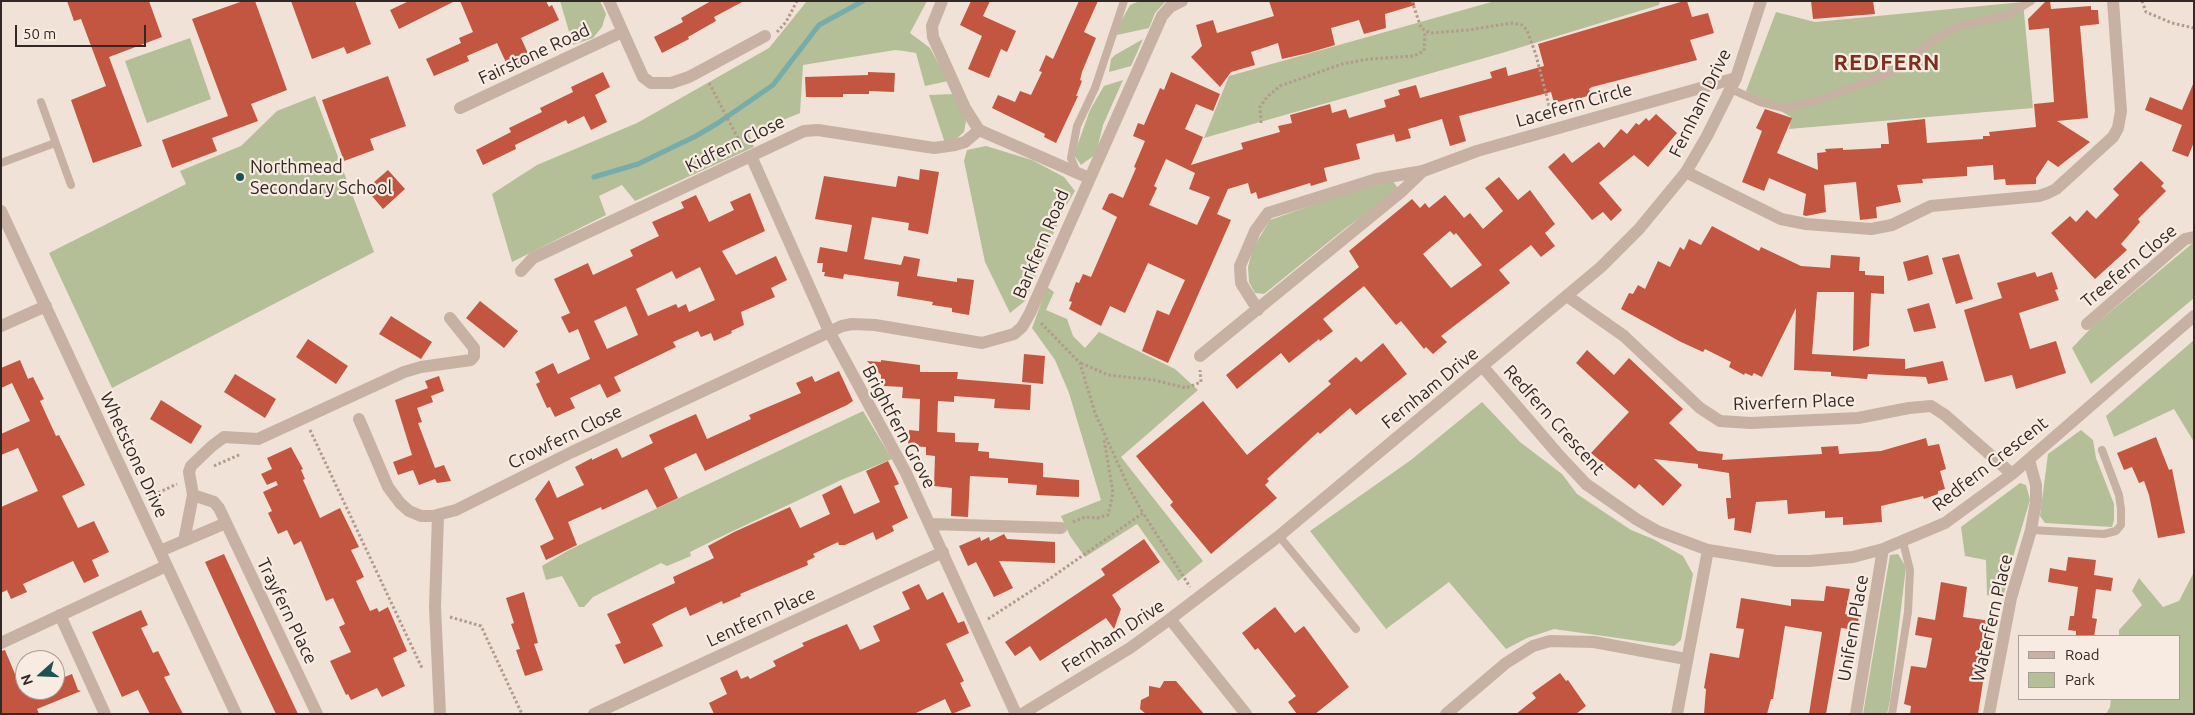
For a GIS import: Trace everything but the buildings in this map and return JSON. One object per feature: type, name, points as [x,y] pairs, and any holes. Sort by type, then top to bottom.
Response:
[{"type":"street","points":[[609,1],[642,77],[651,83],[658,84],[689,77],[765,36]]},
{"type":"street","points":[[942,1],[932,26],[933,37],[965,108],[978,130],[1083,175]]},
{"type":"street","name":"Barkfern Road","points":[[829,331],[852,324],[876,325],[982,343],[1014,334],[1022,327],[1030,312],[1083,175],[1162,16],[1170,7],[1182,1]]},
{"type":"street","name":"Fernham Drive","points":[[1022,714],[1130,648],[1170,620],[1279,536],[1567,296],[1640,229],[1686,172],[1707,136],[1734,84],[1762,1]]},
{"type":"street","points":[[1686,172],[1778,218],[1806,224],[1870,229],[1892,225],[1931,206],[2039,196],[2048,193],[2114,137],[2118,128],[2121,111],[2113,1]]},
{"type":"street","name":"Fairstone Road","points":[[460,108],[622,32]]},
{"type":"street","name":"Lacefern Circle","points":[[1258,310],[1241,283],[1240,266],[1255,231],[1268,213],[1377,179],[1423,171],[1477,150],[1734,84]]},
{"type":"street","name":"Kidfern Close","points":[[521,271],[533,258],[751,156],[788,136],[812,130],[934,148],[956,146],[965,142],[978,130]]},
{"type":"street","name":"Brightfern Grove","points":[[751,156],[829,331],[906,473],[1016,714]]},
{"type":"street","name":"Lacefern Circle","points":[[1200,356],[1258,310],[1423,171]]},
{"type":"street","name":"Whetstone Drive","points":[[1,211],[236,714]]},
{"type":"street","name":"Treefern Close","points":[[2087,324],[2185,239],[2194,237]]},
{"type":"street","name":"Riverfern Place","points":[[1567,296],[1624,336],[1700,408],[1720,421],[1750,423],[1858,418],[1909,408],[1931,406],[1945,415],[2012,474]]},
{"type":"street","points":[[1,326],[46,306]]},
{"type":"street","name":"Redfern Crescent","points":[[1483,367],[1557,453],[1586,484],[1612,505],[1657,531],[1708,550],[1776,561],[1810,561],[1853,557],[1884,549],[1945,523],[2029,460],[2194,316]]},
{"type":"street","points":[[184,541],[192,495],[189,478],[191,466],[224,437],[258,438],[404,372],[421,367],[471,360],[474,356],[474,348],[450,318]]},
{"type":"street","name":"Crowfern Close","points":[[359,419],[388,487],[400,503],[409,511],[422,516],[438,515],[456,510],[572,452],[829,331]]},
{"type":"street","name":"Waterfern Place","points":[[1989,714],[2011,598],[2031,530],[2036,502],[2036,485],[2029,460]]},
{"type":"street","name":"Trayfern Place","points":[[192,495],[217,504],[317,714]]},
{"type":"street","points":[[438,515],[436,613],[440,714]]},
{"type":"street","points":[[160,552],[226,524]]},
{"type":"street","points":[[930,524],[1061,528]]},
{"type":"street","name":"Unifern Place","points":[[1856,714],[1884,549]]},
{"type":"street","points":[[1677,714],[1708,550]]},
{"type":"street","name":"Lentfern Place","points":[[594,714],[943,552]]},
{"type":"street","points":[[1,643],[166,566]]},
{"type":"street","points":[[60,615],[105,714]]},
{"type":"street","points":[[1170,620],[1246,714]]},
{"type":"street","points":[[1446,714],[1506,663],[1533,646],[1550,641],[1594,642],[1686,659]]},
{"type":"lane","points":[[1083,175],[1071,158],[1077,126],[1095,88],[1124,1]]},
{"type":"lane","points":[[1734,84],[1760,102],[1784,108],[1818,100],[1891,73],[1938,37],[1959,26],[2008,15],[2031,1]]},
{"type":"lane","points":[[41,102],[71,185]]},
{"type":"lane","points":[[1,163],[55,143]]},
{"type":"lane","points":[[2031,530],[2104,534],[2116,531],[2121,525],[2121,508],[2102,450]]},
{"type":"lane","points":[[1279,536],[1356,628]]},
{"type":"lane","points":[[1892,714],[1908,612],[1910,570],[1903,542]]},
{"type":"path","points":[[765,36],[776,33],[786,22],[797,1]]},
{"type":"path","points":[[1412,1],[1417,20],[1424,31],[1430,34],[1512,23],[1522,25],[1527,30],[1536,55],[1556,129]]},
{"type":"path","points":[[2142,1],[2146,12],[2172,23],[2194,28]]},
{"type":"path","points":[[1261,123],[1258,114],[1260,107],[1267,96],[1280,86],[1342,64],[1368,59],[1414,56],[1424,51],[1424,31]]},
{"type":"path","points":[[714,90],[737,135]]},
{"type":"path","points":[[1030,312],[1080,363],[1108,375],[1154,380],[1186,388],[1200,382],[1200,356]]},
{"type":"path","points":[[1080,363],[1095,413],[1129,488],[1197,599]]},
{"type":"path","points":[[307,424],[426,676]]},
{"type":"path","points":[[1061,528],[1085,517],[1097,518],[1108,515],[1113,493],[1104,434]]},
{"type":"path","points":[[976,626],[1045,582],[1143,513]]},
{"type":"path","points":[[436,613],[481,626],[522,714]]},
{"type":"green space","points":[[560,1],[600,1],[606,14],[602,27],[593,38],[573,45]]},
{"type":"green space","points":[[807,1],[927,1],[910,33],[930,48],[948,81],[925,86],[916,53],[895,50],[803,65],[800,113],[749,134],[754,147],[635,201],[622,185],[599,196],[606,215],[512,262],[492,194],[537,165],[637,123],[769,48]]},
{"type":"green space","points":[[1140,1],[1166,1],[1155,13],[1149,28],[1117,35],[1119,25],[1130,5]]},
{"type":"green space","points":[[1495,1],[1660,1],[1659,5],[1502,53],[1204,138],[1229,76]]},
{"type":"green space","points":[[2023,2],[2033,108],[1789,129],[1791,117],[1746,91],[1776,12],[1815,22]]},
{"type":"green space","points":[[190,38],[211,99],[147,123],[125,61]]},
{"type":"green space","points":[[1143,39],[1131,66],[1109,72],[1111,59],[1115,55]]},
{"type":"green space","points":[[1123,80],[1103,125],[1096,154],[1081,165],[1074,155],[1090,110],[1104,86]]},
{"type":"green space","points":[[954,94],[966,121],[964,132],[956,139],[945,143],[929,95]]},
{"type":"green space","points":[[315,96],[374,252],[112,388],[49,253],[186,184],[180,171],[241,146],[277,111]]},
{"type":"green space","points":[[986,146],[1032,160],[1064,177],[1075,191],[1063,211],[1025,301],[1010,313],[985,262],[964,161],[967,150]]},
{"type":"green space","points":[[1393,181],[1397,187],[1391,196],[1347,227],[1264,294],[1255,293],[1249,282],[1248,267],[1253,248],[1270,220],[1344,194]]},
{"type":"green space","points":[[2194,242],[2194,298],[2091,384],[2072,348],[2091,328]]},
{"type":"green space","points":[[1047,287],[1054,292],[1046,310],[1067,319],[1073,336],[1085,348],[1099,332],[1175,369],[1198,390],[1121,457],[1203,561],[1178,581],[1137,524],[1085,557],[1070,536],[1061,516],[1101,500],[1069,393],[1055,360],[1032,328]]},
{"type":"green space","points":[[2194,340],[2194,442],[2174,409],[2114,437],[2106,416]]},
{"type":"green space","points":[[1482,402],[1520,442],[1562,474],[1577,494],[1631,530],[1653,539],[1683,556],[1693,574],[1681,640],[1674,646],[1554,629],[1527,638],[1506,649],[1449,582],[1386,629],[1310,531],[1411,460]]},
{"type":"green space","points":[[863,411],[892,459],[841,480],[714,540],[690,552],[691,556],[667,566],[661,563],[593,597],[584,607],[579,607],[562,576],[546,580],[542,566],[569,550]]},
{"type":"green space","points":[[2081,430],[2093,440],[2096,458],[2114,504],[2112,527],[2045,523],[2040,516],[2048,454]]},
{"type":"green space","points":[[2020,483],[2026,485],[2030,500],[2003,598],[1987,595],[1986,560],[1965,556],[1961,527]]},
{"type":"green space","points":[[1898,554],[1906,567],[1887,714],[1863,714],[1890,555]]},
{"type":"green space","points":[[2194,572],[2194,714],[2106,714],[2111,700],[2180,700],[2180,635],[2119,635],[2119,630],[2142,605],[2132,591],[2139,578],[2163,607],[2179,601]]},
{"type":"waterway","points":[[594,177],[638,164],[696,136],[718,123],[773,85],[819,25],[863,1]]},
{"type":"place","name":"Northmead Secondary School","points":[[240,177]]},
{"type":"district","name":"REDFERN","points":[[1887,63]]}]
